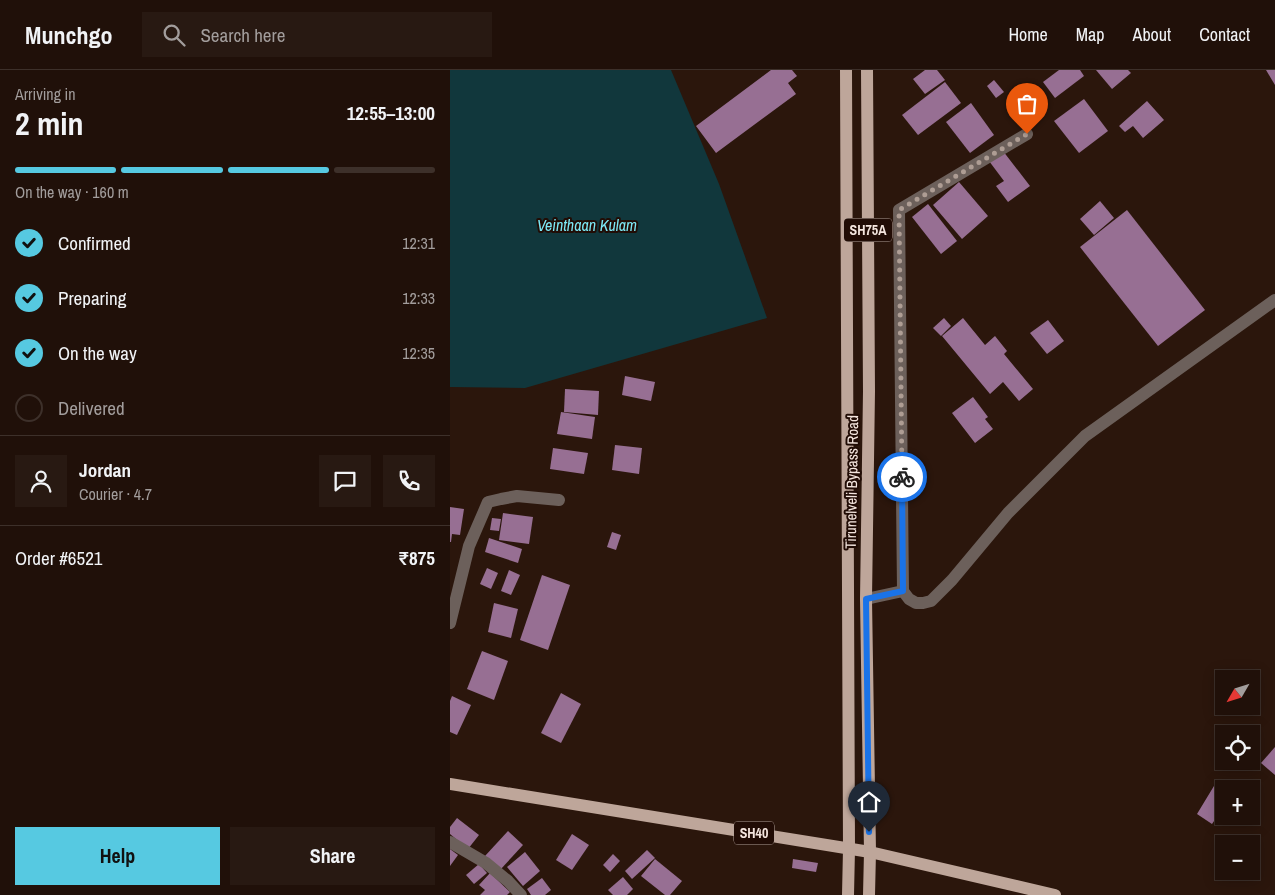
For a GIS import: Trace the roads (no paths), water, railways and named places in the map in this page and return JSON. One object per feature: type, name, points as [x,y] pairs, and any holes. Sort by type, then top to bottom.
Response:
[{"type":"main road","name":"SH75A","points":[[846,70],[849,848]]},
{"type":"main road","name":"Tirunelveli Bypass Road","points":[[866,70],[869,391],[866,599],[869,895]]},
{"type":"main road","name":"SH40","points":[[450,784],[849,848],[1055,895]]},
{"type":"main road","points":[[848,895],[849,848]]},
{"type":"street","points":[[1027,134],[899,210],[903,591],[909,599],[916,603],[931,601],[952,580],[1008,513],[1085,436],[1275,300]]},
{"type":"street","points":[[450,623],[469,546],[488,502],[517,496],[560,500]]},
{"type":"street","points":[[866,599],[903,591]]},
{"type":"street","points":[[450,842],[486,863],[508,881],[521,895]]},
{"type":"water","name":"Veinthaan Kulam","points":[[450,70],[671,70],[719,184],[767,318],[525,388],[450,387]]}]
